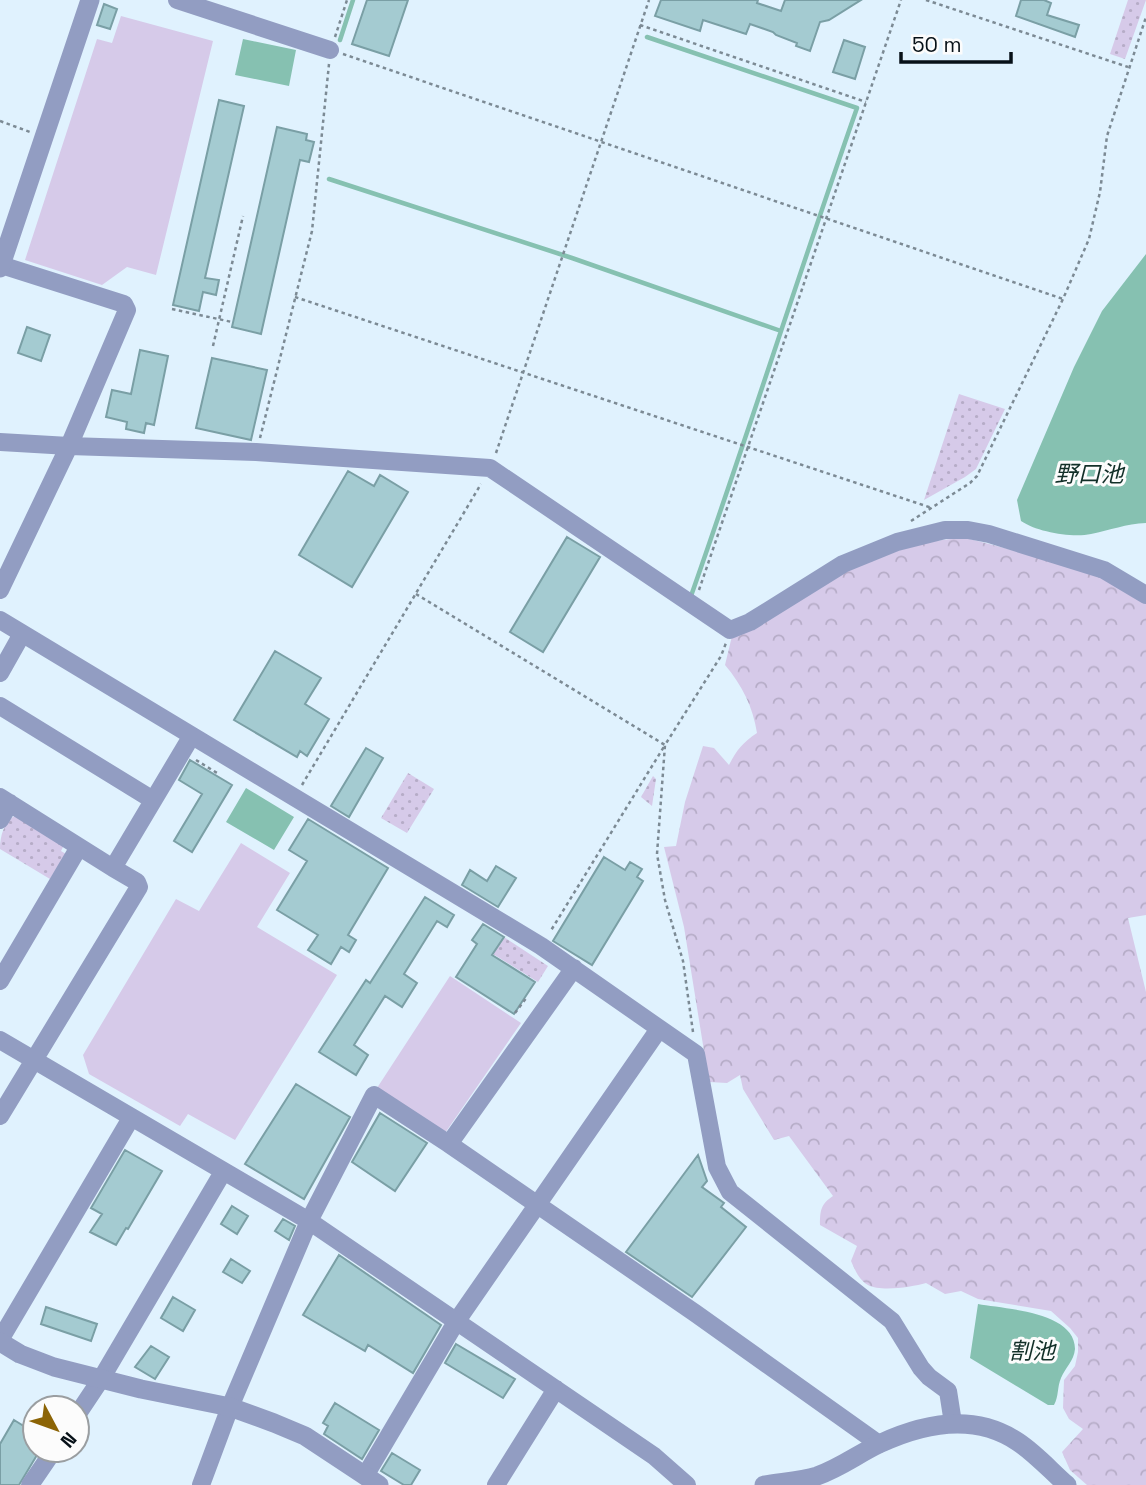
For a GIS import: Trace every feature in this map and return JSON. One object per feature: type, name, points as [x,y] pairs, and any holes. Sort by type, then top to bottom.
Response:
[{"type":"street","points":[[0,590],[69,446],[127,310],[124,304],[0,267],[90,0]]},
{"type":"street","points":[[177,0],[330,50]]},
{"type":"street","points":[[0,442],[256,452],[490,468],[730,630],[750,622],[843,564],[897,542],[945,530],[989,534],[1104,570],[1146,595]]},
{"type":"street","points":[[0,620],[541,946],[696,1054],[717,1167],[730,1192],[892,1321],[921,1368],[948,1391],[953,1423]]},
{"type":"street","points":[[0,673],[22,634]]},
{"type":"street","points":[[0,706],[153,800]]},
{"type":"street","points":[[113,867],[191,737]]},
{"type":"street","points":[[0,820],[5,800],[137,882],[139,887],[0,1116]]},
{"type":"street","points":[[0,981],[79,847]]},
{"type":"street","points":[[449,1144],[575,968]]},
{"type":"street","points":[[131,1118],[0,1341],[20,1354],[54,1367],[230,1407],[305,1436],[372,1481],[456,1322],[659,1028]]},
{"type":"street","points":[[0,1040],[309,1221],[654,1457],[687,1485]]},
{"type":"street","points":[[201,1485],[230,1407],[309,1221],[374,1095],[536,1204],[879,1444]]},
{"type":"street","points":[[91,1394],[223,1172]]},
{"type":"street","points":[[496,1485],[556,1390]]},
{"type":"street","points":[[764,1485],[814,1477],[844,1465],[879,1444],[923,1426],[953,1423],[983,1427],[1016,1441],[1067,1485]]},
{"type":"street","points":[[30,1485],[44,1464]]},
{"type":"path","points":[[256,452],[312,231],[330,50],[347,0]]},
{"type":"path","points":[[295,797],[490,468],[649,0]]},
{"type":"path","points":[[693,606],[901,0]]},
{"type":"path","points":[[926,0],[1128,67]]},
{"type":"path","points":[[910,522],[977,476],[1063,299],[1089,239],[1100,191],[1107,136],[1146,17]]},
{"type":"path","points":[[640,25],[866,102]]},
{"type":"path","points":[[330,50],[1063,299]]},
{"type":"path","points":[[0,121],[44,136]]},
{"type":"path","points":[[214,346],[243,216]]},
{"type":"path","points":[[295,297],[932,508]]},
{"type":"path","points":[[173,309],[232,322]]},
{"type":"path","points":[[415,594],[666,745]]},
{"type":"path","points":[[541,946],[721,656],[730,630]]},
{"type":"path","points":[[666,745],[657,854],[665,901],[683,961],[696,1054]]},
{"type":"path","points":[[193,759],[217,773]]},
{"type":"path","points":[[514,1013],[527,997]]},
{"type":"green space","points":[[1128,0],[1146,0],[1125,59],[1110,54]]},
{"type":"green space","points":[[121,16],[213,41],[156,275],[127,267],[102,285],[25,260],[97,39],[112,43]]},
{"type":"green space","points":[[959,394],[1005,409],[976,469],[924,500]]},
{"type":"green space","points":[[966,538],[1073,566],[1109,580],[1146,602],[1146,915],[1128,918],[1146,992],[1146,1485],[1087,1485],[1070,1470],[1062,1452],[1083,1429],[1069,1419],[1063,1408],[1064,1380],[1075,1366],[1078,1352],[1078,1338],[1070,1328],[1051,1311],[978,1299],[961,1291],[945,1294],[926,1283],[888,1288],[865,1283],[851,1261],[857,1246],[820,1225],[822,1208],[833,1196],[789,1136],[774,1140],[743,1089],[740,1075],[727,1083],[709,1082],[684,927],[664,847],[676,846],[685,802],[703,746],[714,748],[729,765],[740,747],[757,733],[746,697],[725,665],[732,636],[844,572],[873,559],[934,541]]},
{"type":"green space","points":[[408,773],[434,789],[407,833],[381,818]]},
{"type":"green space","points":[[653,776],[656,779],[652,806],[641,797]]},
{"type":"green space","points":[[16,815],[64,845],[61,851],[66,854],[50,879],[0,849],[4,829],[8,821]]},
{"type":"green space","points":[[241,843],[290,873],[257,927],[337,975],[235,1140],[188,1114],[180,1126],[89,1074],[83,1055],[176,899],[199,911]]},
{"type":"green space","points":[[504,937],[548,966],[538,982],[493,954]]},
{"type":"green space","points":[[450,976],[521,1023],[445,1133],[377,1088]]},
{"type":"water","points":[[243,39],[296,50],[289,86],[235,75]]},
{"type":"water","name":"野口池","points":[[1146,254],[1146,523],[1074,535],[1045,531],[1028,525],[1021,521],[1017,500],[1074,367],[1102,311]]},
{"type":"water","points":[[246,788],[294,817],[274,850],[226,822]]},
{"type":"water","name":"割池","points":[[978,1304],[1020,1310],[1051,1319],[1072,1336],[1074,1353],[1061,1378],[1054,1405],[1048,1405],[970,1358]]},
{"type":"building","points":[[367,0],[408,0],[389,56],[352,44]]},
{"type":"building","points":[[661,0],[758,0],[757,3],[781,11],[785,0],[861,0],[829,20],[820,22],[810,51],[773,32],[750,24],[746,34],[703,20],[700,31],[655,16]]},
{"type":"building","points":[[1021,0],[1044,0],[1051,3],[1047,15],[1079,25],[1075,37],[1016,16]]},
{"type":"building","points":[[104,4],[117,9],[110,29],[97,25]]},
{"type":"building","points":[[844,40],[865,47],[855,79],[833,72]]},
{"type":"building","points":[[219,100],[244,106],[205,278],[219,280],[216,295],[203,292],[199,311],[173,305]]},
{"type":"building","points":[[277,127],[307,134],[306,140],[314,142],[309,162],[300,160],[261,334],[232,327]]},
{"type":"building","points":[[27,327],[50,335],[41,361],[18,353]]},
{"type":"building","points":[[140,350],[168,356],[154,425],[146,423],[144,433],[126,429],[127,422],[106,417],[112,390],[131,394]]},
{"type":"building","points":[[212,358],[267,370],[251,440],[196,428]]},
{"type":"building","points":[[348,471],[374,486],[380,475],[408,492],[352,587],[299,555]]},
{"type":"building","points":[[567,537],[600,557],[543,652],[510,632]]},
{"type":"building","points":[[275,651],[321,678],[305,704],[329,719],[307,756],[300,751],[297,757],[234,720]]},
{"type":"building","points":[[366,748],[383,758],[349,817],[331,806]]},
{"type":"building","points":[[190,760],[232,785],[192,852],[174,841],[202,794],[179,780]]},
{"type":"building","points":[[308,819],[388,868],[348,935],[356,940],[349,952],[341,947],[331,964],[308,950],[318,935],[277,910],[307,861],[289,850]]},
{"type":"building","points":[[604,857],[625,870],[630,862],[642,869],[637,877],[643,881],[592,965],[553,941]]},
{"type":"building","points":[[496,866],[516,878],[498,907],[462,885],[470,870],[487,881]]},
{"type":"building","points":[[425,897],[454,915],[447,927],[437,921],[404,974],[417,983],[402,1007],[385,996],[354,1045],[368,1055],[356,1075],[319,1052],[366,980],[370,983]]},
{"type":"building","points":[[483,924],[504,937],[492,955],[535,982],[514,1014],[456,977],[477,944],[472,940]]},
{"type":"building","points":[[296,1084],[350,1117],[304,1199],[245,1164]]},
{"type":"building","points":[[380,1113],[427,1143],[395,1191],[352,1162]]},
{"type":"building","points":[[125,1150],[162,1171],[116,1245],[90,1232],[102,1214],[91,1208]]},
{"type":"building","points":[[698,1155],[707,1181],[702,1187],[724,1203],[721,1207],[746,1227],[692,1297],[626,1252]]},
{"type":"building","points":[[232,1206],[248,1216],[237,1234],[221,1224]]},
{"type":"building","points":[[283,1219],[295,1226],[289,1240],[275,1231]]},
{"type":"building","points":[[339,1255],[441,1325],[413,1373],[368,1345],[365,1351],[303,1315]]},
{"type":"building","points":[[231,1259],[250,1271],[242,1283],[223,1272]]},
{"type":"building","points":[[173,1297],[195,1310],[183,1331],[161,1318]]},
{"type":"building","points":[[46,1307],[97,1324],[91,1341],[41,1324]]},
{"type":"building","points":[[456,1344],[515,1379],[503,1398],[445,1363]]},
{"type":"building","points":[[151,1346],[169,1357],[155,1379],[135,1367]]},
{"type":"building","points":[[335,1403],[379,1430],[362,1459],[324,1434],[328,1426],[323,1423]]},
{"type":"building","points":[[14,1420],[21,1424],[21,1464],[32,1464],[19,1485],[0,1485],[0,1444]]},
{"type":"building","points":[[392,1453],[420,1470],[411,1485],[404,1485],[381,1471]]},
{"type":"waterway","points":[[340,40],[353,0]]},
{"type":"waterway","points":[[647,37],[857,108],[691,596]]},
{"type":"waterway","points":[[329,179],[572,258],[781,331]]}]
